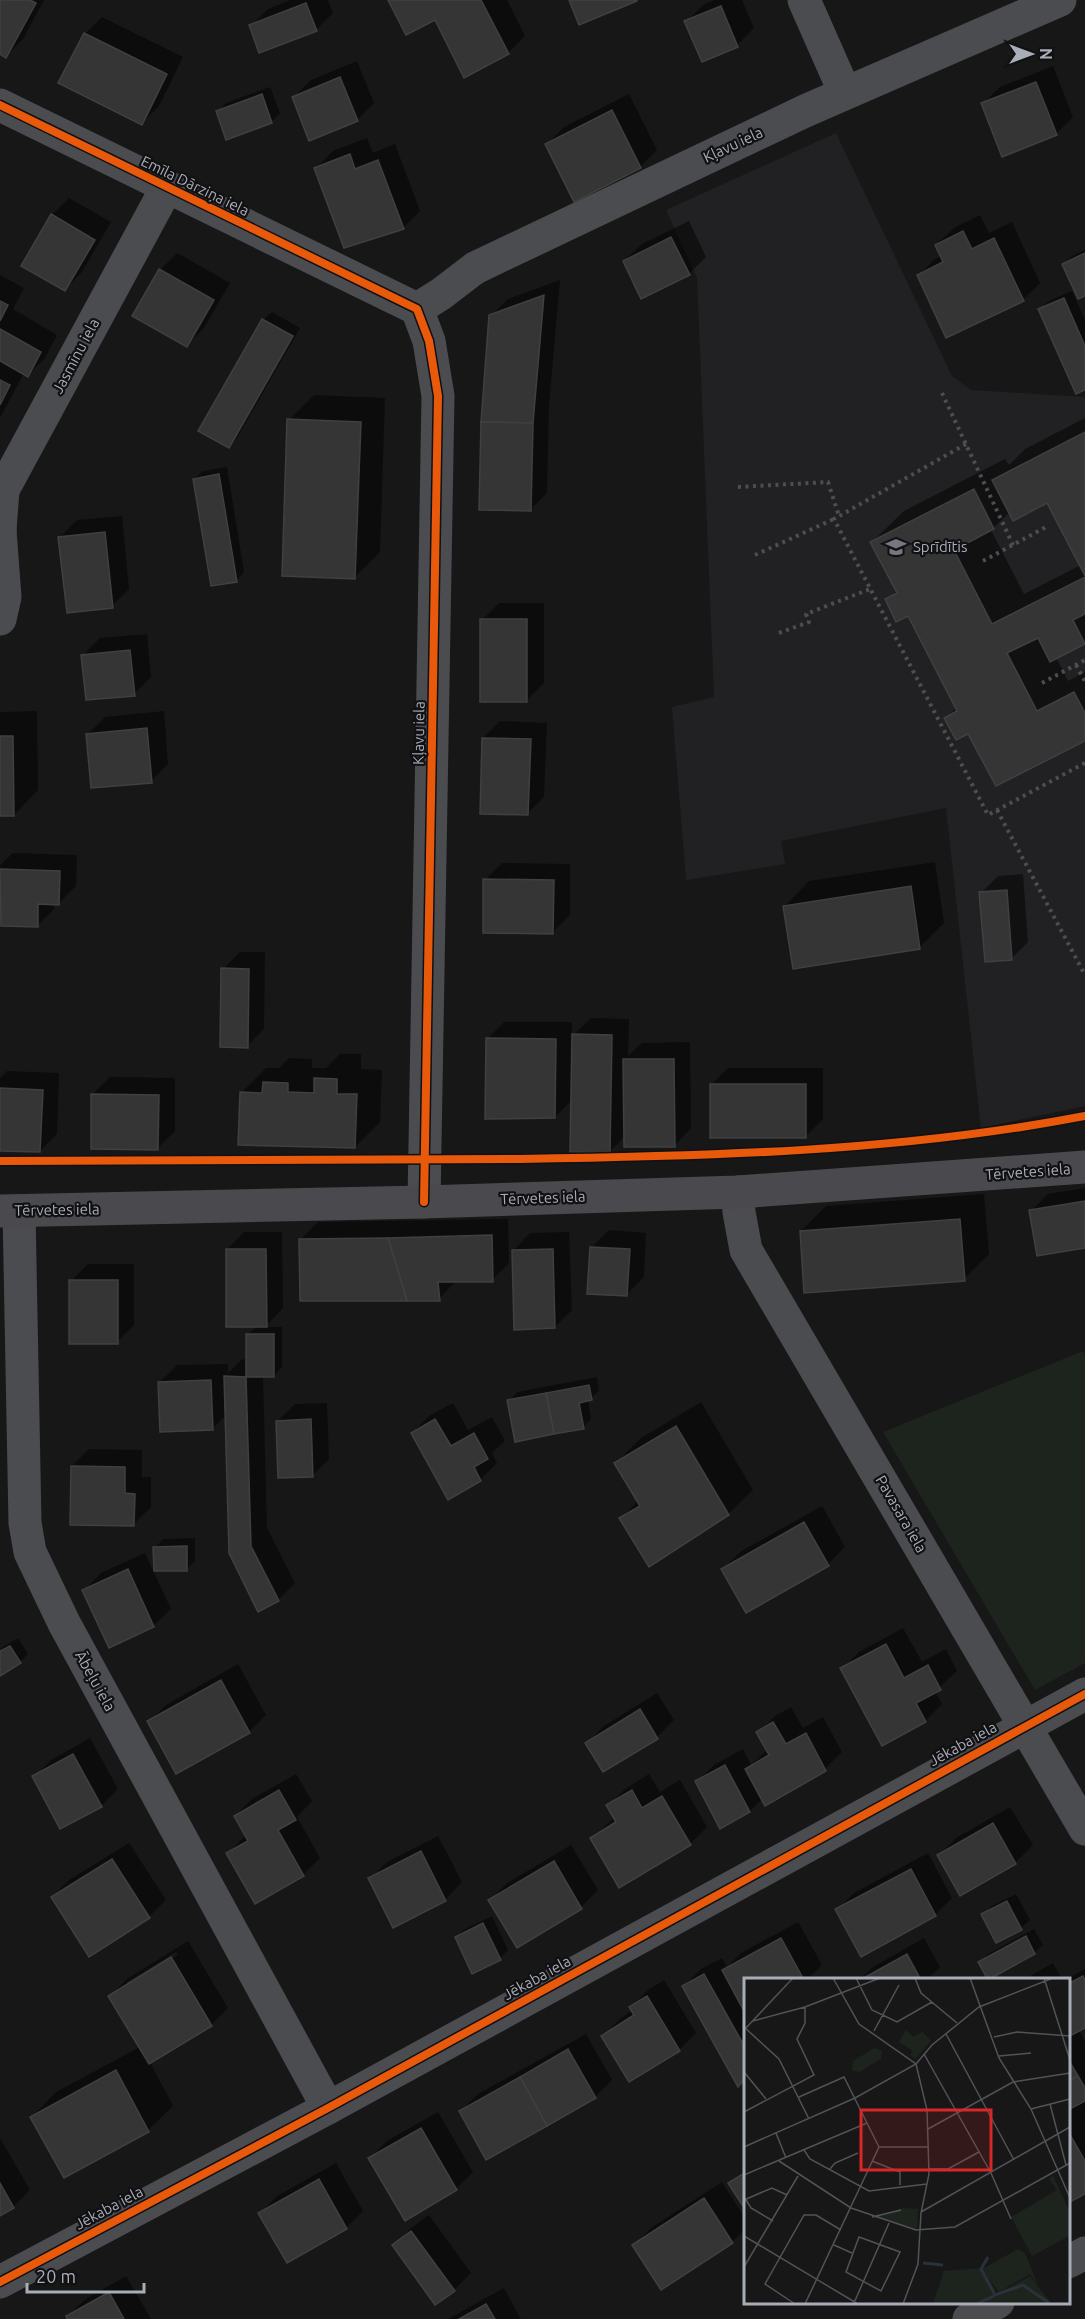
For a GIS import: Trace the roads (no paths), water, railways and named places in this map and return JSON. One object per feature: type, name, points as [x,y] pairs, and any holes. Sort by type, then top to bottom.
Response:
[{"type":"main road","name":"Tērvetes iela","points":[[9,1211],[424,1202],[738,1192],[1085,1167]]},
{"type":"street","points":[[804,0],[844,93]]},
{"type":"street","name":"Kļavu iela","points":[[424,1202],[438,396],[429,341],[417,309],[475,268],[844,93],[1060,0]]},
{"type":"street","name":"Emīla Dārziņa iela","points":[[0,105],[417,309]]},
{"type":"street","name":"Jasmīnu iela","points":[[0,619],[4,597],[0,530],[3,490],[167,187]]},
{"type":"street","name":"Pavasara iela","points":[[738,1192],[746,1250],[1085,1829]]},
{"type":"street","name":"Ābeļu iela","points":[[9,1211],[25,1523],[30,1552],[64,1623],[328,2108]]},
{"type":"street","name":"Jēkaba iela","points":[[0,2282],[328,2108],[1085,1694]]},
{"type":"street","points":[[1070,2261],[1085,2253]]},
{"type":"street","points":[[969,2319],[995,2304]]},
{"type":"place","name":"Sprīdītis","points":[[896,547]]}]
